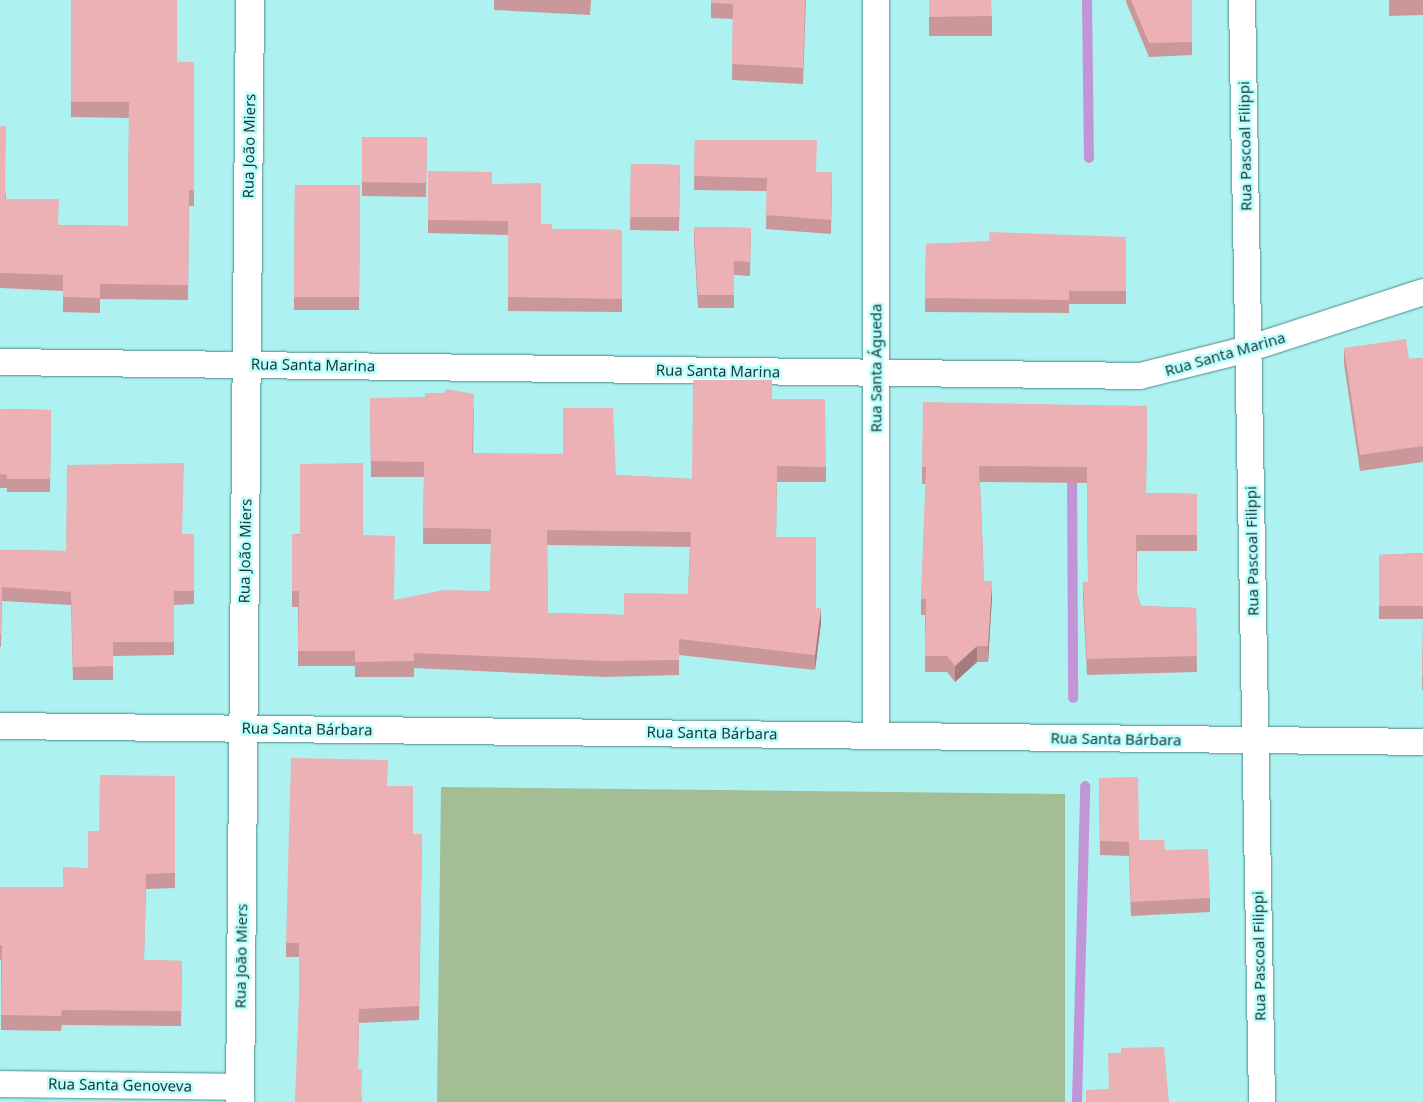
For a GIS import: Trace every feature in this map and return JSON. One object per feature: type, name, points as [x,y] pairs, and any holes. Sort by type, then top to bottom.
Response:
[{"type":"street","name":"Rua João Miers","points":[[240,1094],[250,0]]},
{"type":"street","name":"Rua Santa Águeda","points":[[876,0],[876,735]]},
{"type":"street","name":"Rua Pascoal Filippi","points":[[1242,0],[1262,1102]]},
{"type":"street","name":"Rua Santa Marina","points":[[0,362],[1140,376],[1248,349],[1423,292]]},
{"type":"street","name":"Rua Santa Bárbara","points":[[0,726],[1423,742]]},
{"type":"street","name":"Rua Santa Genoveva","points":[[0,1084],[240,1094]]},
{"type":"green space","points":[[441,787],[1065,794],[1065,1102],[437,1102]]},
{"type":"building","points":[[71,0],[177,0],[177,62],[194,62],[194,191],[189,190],[188,285],[100,284],[100,298],[63,297],[63,275],[0,273],[0,126],[6,126],[5,199],[59,199],[58,225],[128,226],[129,102],[71,102]]},
{"type":"building","points":[[711,0],[805,0],[803,68],[732,64],[733,4],[711,3]]},
{"type":"building","points":[[929,0],[991,0],[992,16],[929,17]]},
{"type":"building","points":[[1131,0],[1192,0],[1192,42],[1149,43]]},
{"type":"building","points":[[362,137],[427,137],[426,183],[362,182]]},
{"type":"building","points":[[695,140],[817,140],[816,172],[832,172],[831,220],[766,215],[767,178],[694,176]]},
{"type":"building","points":[[631,164],[680,165],[679,217],[630,217]]},
{"type":"building","points":[[428,171],[492,172],[492,184],[541,183],[541,224],[552,224],[552,229],[622,230],[622,299],[508,297],[508,221],[428,220]]},
{"type":"building","points":[[295,185],[360,185],[359,297],[294,297]]},
{"type":"building","points":[[694,227],[751,228],[750,262],[734,261],[734,295],[698,295]]},
{"type":"building","points":[[989,232],[1126,237],[1126,291],[1069,291],[1069,300],[925,298],[926,244],[990,241]]},
{"type":"building","points":[[1406,339],[1409,359],[1423,358],[1423,446],[1360,455],[1344,348]]},
{"type":"building","points":[[693,380],[772,380],[772,399],[825,399],[826,467],[777,466],[776,537],[816,537],[816,608],[821,608],[815,655],[679,639],[679,660],[605,661],[414,653],[414,661],[355,662],[355,651],[298,651],[299,591],[292,591],[292,534],[300,535],[300,464],[363,463],[363,535],[395,536],[394,600],[444,590],[490,591],[491,529],[423,528],[424,462],[371,461],[370,398],[425,397],[425,393],[443,393],[447,389],[474,394],[472,453],[563,454],[563,408],[613,408],[616,475],[692,479]],"holes":[[[547,530],[691,532],[688,594],[624,593],[624,615],[548,613]]]},
{"type":"building","points":[[923,402],[1147,406],[1146,493],[1197,494],[1197,535],[1136,535],[1137,594],[1141,606],[1196,608],[1197,656],[1087,659],[1083,582],[1088,582],[1087,467],[979,466],[984,581],[992,581],[988,646],[977,646],[955,666],[947,656],[925,656],[926,599],[921,599],[926,467],[922,467]]},
{"type":"building","points":[[0,409],[51,410],[50,479],[7,479],[7,475],[0,474]]},
{"type":"building","points":[[184,463],[182,534],[194,534],[194,591],[174,591],[174,642],[113,642],[113,666],[73,667],[71,592],[2,587],[0,634],[0,550],[66,551],[67,465]]},
{"type":"building","points":[[1423,553],[1423,606],[1379,606],[1379,555]]},
{"type":"building","points":[[1423,618],[1423,676],[1422,676]]},
{"type":"building","points":[[291,758],[388,760],[387,786],[413,786],[413,834],[422,834],[419,1006],[359,1009],[358,1069],[362,1069],[361,1102],[295,1102],[299,943],[286,943]]},
{"type":"building","points":[[100,775],[175,776],[175,873],[146,874],[144,960],[182,961],[181,1011],[62,1010],[61,1016],[1,1015],[2,945],[0,945],[0,887],[63,887],[63,867],[88,868],[88,831],[99,831]]},
{"type":"building","points":[[1138,777],[1139,840],[1164,840],[1165,850],[1208,849],[1210,898],[1131,902],[1129,842],[1100,841],[1099,778]]},
{"type":"building","points":[[1164,1047],[1169,1102],[1086,1102],[1086,1090],[1109,1089],[1108,1053],[1121,1053],[1121,1048]]},
{"type":"waterway","points":[[1087,0],[1089,158]]},
{"type":"waterway","points":[[1072,469],[1073,698]]},
{"type":"waterway","points":[[1077,1102],[1085,786]]}]
